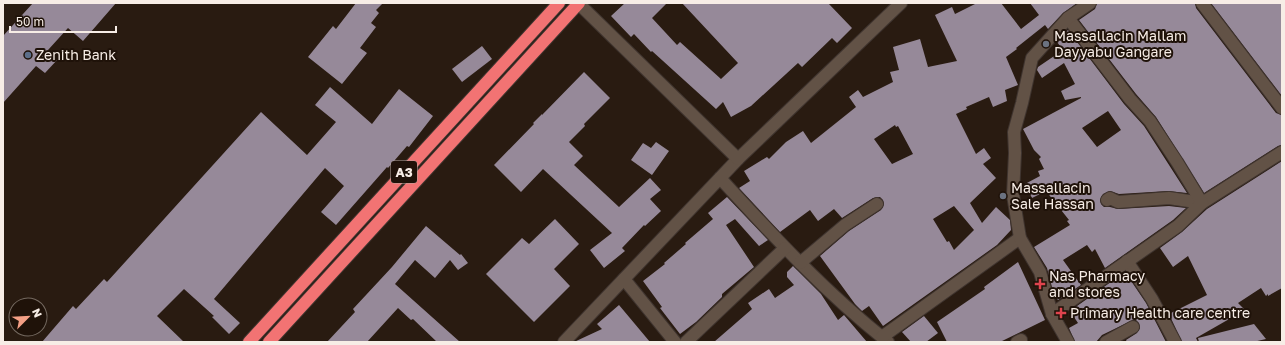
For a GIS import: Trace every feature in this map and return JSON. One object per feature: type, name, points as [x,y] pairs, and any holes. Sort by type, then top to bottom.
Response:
[{"type":"highway","name":"A3","points":[[249,342],[559,3]]},
{"type":"highway","name":"A3","points":[[269,342],[579,3]]},
{"type":"street","points":[[579,3],[738,160]]},
{"type":"street","points":[[564,342],[720,178],[901,3]]},
{"type":"street","points":[[1068,342],[1052,314],[1040,272],[1020,238],[1013,196],[1015,153],[1014,132],[1032,58],[1068,18],[1090,3]]},
{"type":"street","points":[[1202,3],[1282,108]]},
{"type":"street","points":[[1068,18],[1130,99],[1150,121],[1202,203]]},
{"type":"street","points":[[1052,314],[1178,226],[1202,203],[1282,152]]},
{"type":"street","points":[[720,178],[785,248],[885,340],[1020,238]]},
{"type":"street","points":[[1107,200],[1110,198],[1118,202],[1169,198],[1202,203]]},
{"type":"street","points":[[800,262],[845,225],[877,204]]},
{"type":"street","points":[[686,342],[785,248]]},
{"type":"street","points":[[1127,261],[1152,299],[1175,342]]},
{"type":"street","points":[[624,279],[675,342]]},
{"type":"street","points":[[1106,342],[1133,327]]},
{"type":"building","points":[[33,3],[116,3],[83,41],[68,28],[48,50],[58,59],[45,73],[36,66],[3,103],[3,36]]},
{"type":"building","points":[[356,3],[383,3],[376,10],[379,13],[371,23],[376,27],[360,48],[367,53],[342,84],[308,57],[333,26],[336,29]]},
{"type":"building","points":[[625,3],[667,3],[652,18],[677,45],[680,42],[721,79],[738,63],[682,3],[828,3],[852,28],[837,43],[832,38],[802,67],[798,63],[751,106],[731,117],[723,102],[716,109],[652,51],[651,52],[634,34],[631,37],[611,16]]},
{"type":"building","points":[[977,3],[1001,3],[1021,29],[1039,15],[1030,3],[1077,3],[1063,13],[1048,29],[1045,25],[1006,57],[1018,85],[1005,90],[1007,101],[993,107],[989,97],[966,107],[967,109],[956,114],[976,154],[984,148],[991,158],[983,164],[996,178],[970,203],[982,223],[996,207],[1010,220],[1011,230],[997,245],[883,326],[869,306],[862,311],[855,304],[820,256],[849,231],[881,210],[884,204],[880,197],[873,198],[842,218],[834,209],[818,221],[810,210],[780,232],[739,188],[750,181],[744,171],[767,157],[769,159],[786,142],[803,131],[811,143],[856,107],[849,97],[858,90],[863,97],[893,82],[890,72],[899,70],[893,47],[920,39],[928,67],[957,61],[935,15],[952,7],[955,14]],"holes":[[[895,125],[896,127],[898,126],[913,154],[892,164],[874,139]],[[954,206],[974,230],[954,250],[949,241],[947,242],[933,219]]]},
{"type":"building","points":[[1097,3],[1195,3],[1196,8],[1276,113],[1282,115],[1282,145],[1278,146],[1204,193],[1156,117],[1136,94],[1079,20],[1095,9]]},
{"type":"building","points":[[1211,3],[1282,3],[1282,96]]},
{"type":"building","points":[[1068,30],[1124,104],[1144,126],[1187,193],[1168,191],[1119,194],[1110,191],[1103,194],[1100,200],[1104,207],[1118,209],[1169,206],[1186,208],[1173,220],[1105,268],[1095,249],[1092,252],[1087,245],[1063,260],[1081,285],[1058,300],[1054,295],[1047,268],[1034,247],[1070,225],[1067,221],[1069,220],[1046,191],[1032,198],[1025,184],[1040,176],[1038,171],[1044,169],[1039,159],[1041,157],[1034,150],[1023,129],[1081,98],[1065,100],[1061,91],[1075,84],[1064,63],[1042,78],[1037,70],[1038,67],[1063,50],[1057,42]],"holes":[[[1108,111],[1121,130],[1097,147],[1082,128]]]},
{"type":"building","points":[[482,46],[492,59],[462,82],[452,69]]},
{"type":"building","points":[[584,72],[610,98],[584,124],[585,126],[569,142],[583,156],[574,165],[619,207],[650,178],[661,190],[650,199],[661,211],[645,226],[644,225],[622,248],[625,251],[604,268],[590,250],[612,233],[543,169],[521,192],[494,165]]},
{"type":"building","points":[[330,87],[372,124],[399,89],[433,116],[409,147],[407,146],[388,168],[387,167],[336,225],[321,212],[344,186],[325,168],[214,299],[240,323],[229,334],[212,317],[214,316],[184,289],[157,316],[184,342],[42,342],[48,337],[48,335],[73,306],[76,309],[104,279],[107,282],[261,112],[307,155],[336,122],[315,105]]},
{"type":"building","points":[[656,142],[669,151],[652,175],[631,160],[643,143],[651,148]]},
{"type":"building","points":[[1282,161],[1282,288],[1266,296],[1261,288],[1238,303],[1245,310],[1196,338],[1198,342],[1182,342],[1169,314],[1207,295],[1188,256],[1173,267],[1160,248],[1182,232],[1207,209]]},
{"type":"building","points":[[727,197],[768,240],[759,246],[735,219],[726,225],[754,267],[722,294],[722,297],[696,322],[680,334],[660,308],[662,307],[643,281],[665,264],[664,263],[686,244],[685,243],[713,219],[708,213]]},
{"type":"building","points":[[555,219],[579,244],[554,269],[570,286],[534,322],[486,274],[522,238],[529,244]]},
{"type":"building","points":[[426,226],[460,255],[461,254],[468,263],[458,270],[450,260],[435,278],[415,260],[395,284],[460,342],[437,342],[413,319],[411,320],[398,308],[367,342],[327,342],[355,312],[353,309],[392,267]]},
{"type":"building","points":[[1018,262],[1045,320],[1000,342],[947,342],[937,322],[985,289],[984,287]]},
{"type":"building","points":[[793,266],[821,294],[838,320],[844,315],[867,342],[714,342],[752,309],[748,303],[769,289],[775,298],[794,285],[787,277],[787,272]]},
{"type":"building","points":[[1125,272],[1146,303],[1166,342],[1127,342],[1126,340],[1137,333],[1140,328],[1139,323],[1136,320],[1133,320],[1102,335],[1096,342],[1075,342],[1069,328],[1078,323],[1070,311]]},
{"type":"building","points":[[619,305],[650,342],[574,342],[602,329],[597,324]]},
{"type":"building","points":[[924,316],[938,333],[926,342],[911,342],[902,332]]},
{"type":"building","points":[[1254,324],[1266,339],[1253,342],[1199,342],[1198,338]]},
{"type":"place","name":"Massallacin Mallam Dayyabu Gangare","points":[[1046,44]]},
{"type":"place","name":"Zenith Bank","points":[[28,55]]},
{"type":"place","name":"Massallacin Sale Hassan","points":[[1003,196]]},
{"type":"place","name":"Nas Pharmacy and stores","points":[[1040,284]]},
{"type":"place","name":"Primary Health care centre","points":[[1061,313]]}]
